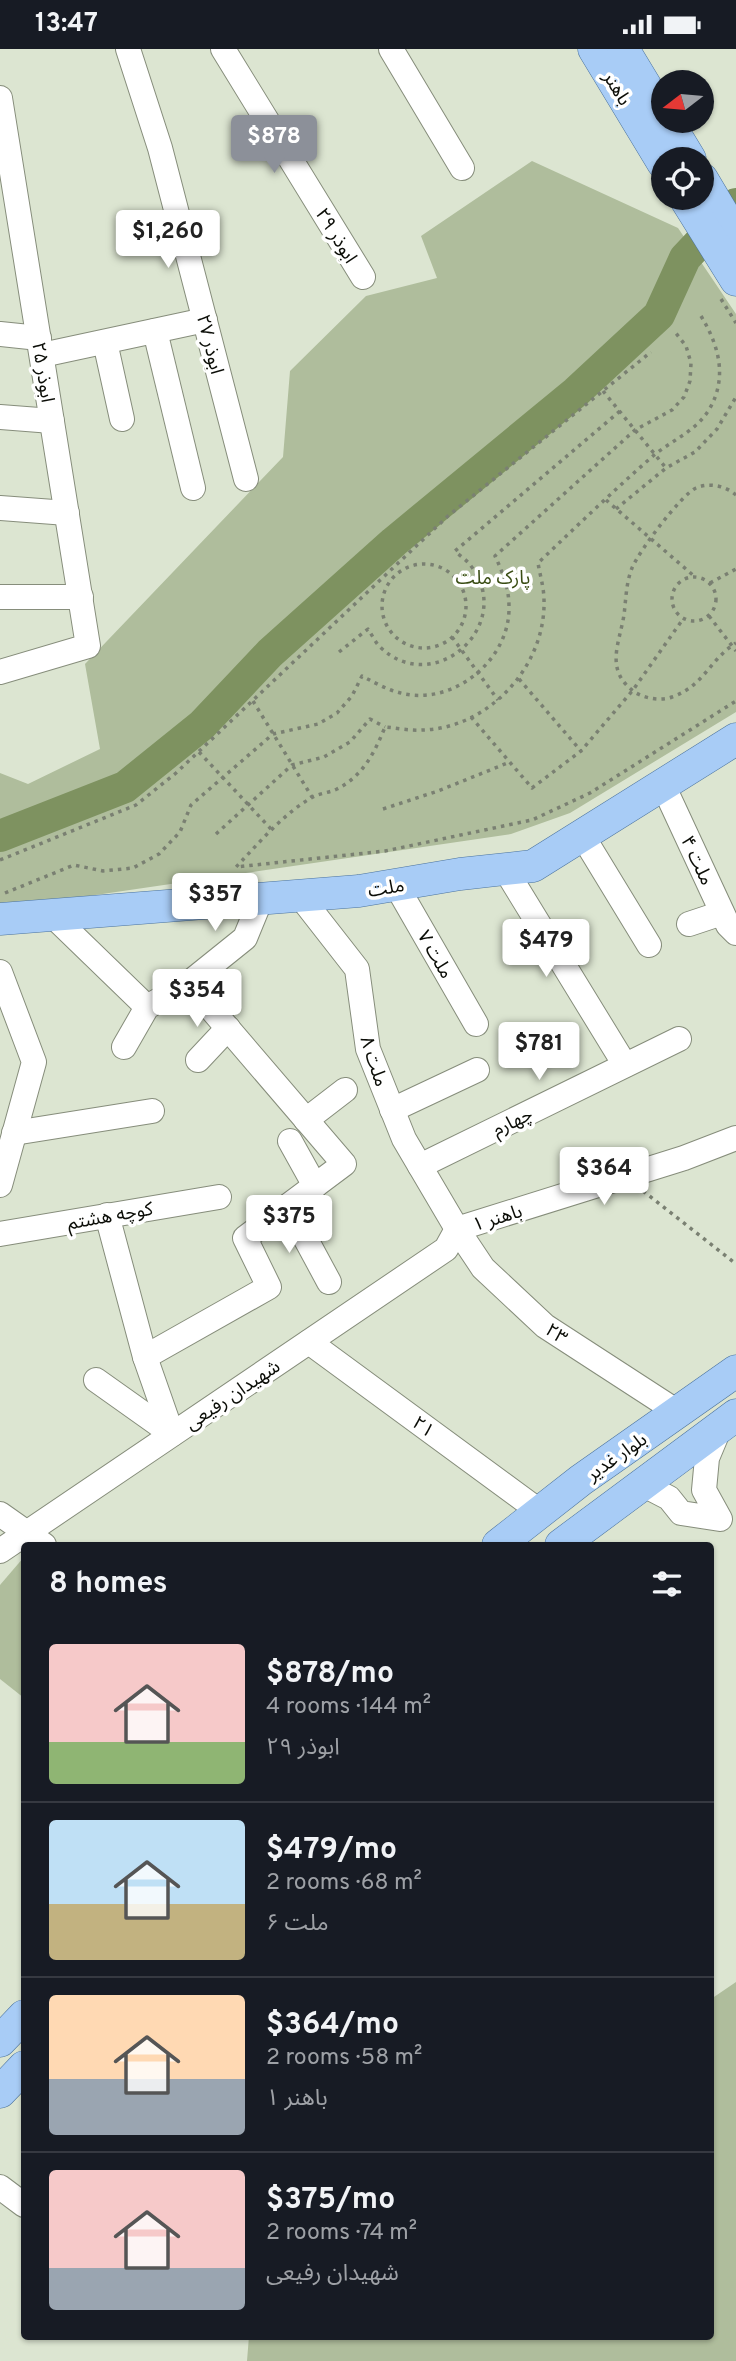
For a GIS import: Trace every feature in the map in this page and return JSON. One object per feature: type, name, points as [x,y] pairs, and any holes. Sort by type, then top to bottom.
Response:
[{"type":"main road","name":"باهنر","points":[[594,49],[653,147]]},
{"type":"main road","name":"باهنر","points":[[623,49],[651,95]]},
{"type":"main road","points":[[714,199],[736,236]]},
{"type":"main road","points":[[692,210],[736,280]]},
{"type":"main road","name":"ملت","points":[[0,919],[359,891],[533,866],[736,739]]},
{"type":"main road","name":"بلوار غدیر","points":[[502,1542],[540,1511],[736,1371]]},
{"type":"main road","name":"بلوار غدیر","points":[[565,1542],[728,1421]]},
{"type":"main road","points":[[0,2092],[21,2070]]},
{"type":"street","name":"ابوذر ۲۷","points":[[128,49],[160,148],[246,479]]},
{"type":"street","name":"ابوذر ۲۹","points":[[223,49],[363,277]]},
{"type":"street","points":[[391,49],[463,168]]},
{"type":"street","name":"ابوذر ۲۵","points":[[0,99],[88,646],[0,673]]},
{"type":"street","points":[[0,334],[40,347],[105,342],[205,320]]},
{"type":"street","points":[[155,331],[193,488]]},
{"type":"street","points":[[105,342],[122,419]]},
{"type":"street","points":[[0,417],[52,421]]},
{"type":"street","points":[[0,508],[67,513]]},
{"type":"street","points":[[0,597],[80,597]]},
{"type":"street","name":"۴ ملت","points":[[663,785],[729,923]]},
{"type":"street","points":[[582,835],[649,945]]},
{"type":"street","points":[[505,869],[625,1065]]},
{"type":"street","name":"۷ ملت","points":[[396,885],[475,1024]]},
{"type":"street","name":"۸ ملت","points":[[300,896],[357,969],[368,1049],[404,1139],[457,1229]]},
{"type":"street","points":[[124,1047],[147,1007],[189,983],[245,938],[261,899]]},
{"type":"street","points":[[52,915],[147,1007]]},
{"type":"street","points":[[689,924],[729,923]]},
{"type":"street","points":[[0,972],[7,1013],[33,1062],[1,1175]]},
{"type":"street","points":[[145,1357],[269,1286],[245,1238],[344,1164],[189,983]]},
{"type":"street","points":[[198,1060],[228,1028]]},
{"type":"street","name":"چهارم","points":[[420,1166],[679,1039]]},
{"type":"street","points":[[392,1110],[477,1070]]},
{"type":"street","points":[[306,1120],[345,1090]]},
{"type":"street","points":[[14,1133],[152,1111]]},
{"type":"street","name":"باهنر ۱","points":[[457,1229],[684,1158],[736,1138]]},
{"type":"street","points":[[290,1141],[315,1186]]},
{"type":"street","name":"کوچه هشتم","points":[[0,1234],[219,1196]]},
{"type":"street","points":[[288,1206],[329,1282]]},
{"type":"street","points":[[107,1215],[145,1357],[172,1434]]},
{"type":"street","name":"شهیدان رفیعی","points":[[35,1539],[172,1434],[446,1249],[457,1229]]},
{"type":"street","name":"۲۳","points":[[457,1229],[483,1268],[545,1326],[679,1413]]},
{"type":"street","name":"۲۱","points":[[309,1342],[540,1511]]},
{"type":"street","points":[[96,1380],[172,1434]]},
{"type":"street","points":[[643,1485],[668,1498],[681,1513],[720,1519],[705,1490],[707,1458],[728,1421]]},
{"type":"street","points":[[0,1514],[35,1539]]},
{"type":"street","name":"شهیدان رفیعی","points":[[0,1551],[21,1544]]},
{"type":"street","points":[[0,2187],[21,2203]]},
{"type":"path","points":[[216,834],[292,765],[324,757],[342,747],[350,742],[370,719],[385,727],[424,730],[462,722],[498,700],[519,679],[539,640],[544,601],[538,563],[655,454],[696,426],[710,407],[719,384],[720,360],[714,337],[701,316]]},
{"type":"path","points":[[0,895],[74,865],[103,871],[133,868],[159,854],[180,832],[191,805],[273,734],[318,724],[337,713],[352,696],[362,676],[387,690],[415,695],[443,692],[468,681],[489,662],[503,637],[509,610],[506,582],[495,556],[635,430],[672,410],[684,397],[691,381],[691,363],[686,346],[675,332]]},
{"type":"path","points":[[0,860],[136,805],[199,752],[448,516],[651,352]]},
{"type":"path","points":[[603,391],[666,468]]},
{"type":"path","points":[[616,509],[666,468],[695,452],[717,429],[736,397]]},
{"type":"path","points":[[339,652],[368,629],[379,646],[396,658],[416,664],[436,663],[461,650],[471,641],[481,623],[484,603],[480,583],[470,565],[455,551],[620,411]]},
{"type":"path","points":[[734,644],[716,657],[706,675],[682,694],[668,699],[641,696],[621,677],[616,664],[625,593],[633,567],[651,539],[694,489],[720,487],[736,495]]},
{"type":"path","points":[[606,500],[695,577],[710,583],[717,600],[715,609],[701,621],[692,622],[683,618],[673,605],[675,589],[687,578],[695,577]]},
{"type":"path","points":[[427,564],[442,568],[456,578],[464,592],[466,608],[462,624],[452,637],[438,646],[422,648],[406,644],[393,634],[384,619],[382,603],[386,587],[396,574],[410,566],[427,564]]},
{"type":"path","points":[[391,569],[396,574]]},
{"type":"path","points":[[710,583],[736,569]]},
{"type":"path","points":[[709,616],[734,644],[736,651]]},
{"type":"path","points":[[471,717],[532,788],[581,751],[633,690],[683,618]]},
{"type":"path","points":[[452,637],[498,700]]},
{"type":"path","points":[[519,679],[581,751]]},
{"type":"path","points":[[253,701],[312,797]]},
{"type":"path","points":[[385,727],[376,752],[359,773],[337,789],[312,797],[272,829],[236,867],[385,851],[532,820],[590,793],[736,701]]},
{"type":"path","points":[[199,752],[272,829]]},
{"type":"path","points":[[383,809],[439,791],[510,762]]},
{"type":"path","points":[[625,1177],[736,1264]]},
{"type":"green space","name":"پارک ملت","points":[[532,161],[678,228],[736,314],[736,712],[570,813],[511,834],[0,909],[0,773],[28,784],[100,749],[85,664],[283,457],[290,371],[366,296],[437,278],[421,236]]},
{"type":"green space","points":[[21,1560],[21,1696],[0,1679],[0,1585]]},
{"type":"green space","points":[[736,1982],[736,2361],[247,2361],[249,2340],[714,2340],[714,1997]]},
{"type":"waterway","points":[[0,836],[125,787],[202,725],[270,653],[394,542],[576,392],[659,315],[685,258],[736,204]]}]
